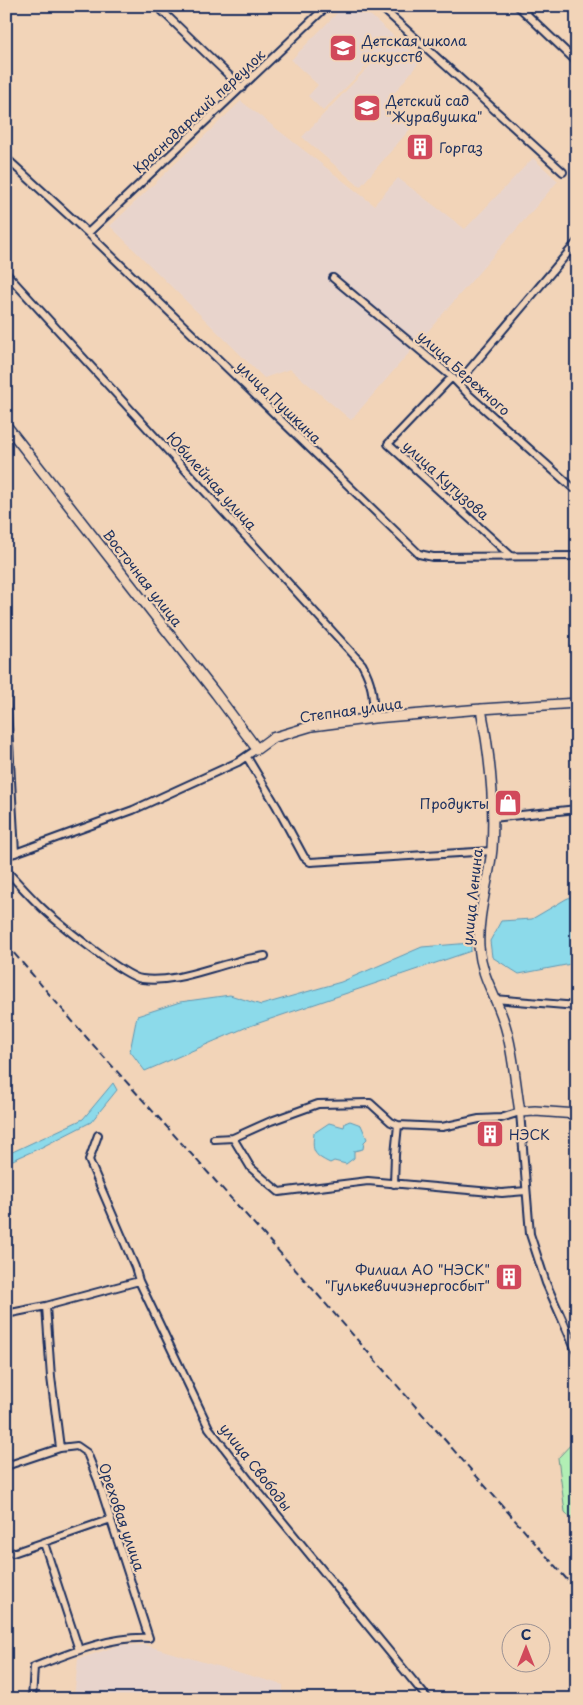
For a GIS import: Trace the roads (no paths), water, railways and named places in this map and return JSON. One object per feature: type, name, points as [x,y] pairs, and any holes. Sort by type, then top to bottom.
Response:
[{"type":"street","points":[[157,6],[242,88]]},
{"type":"street","name":"Краснодарский переулок","points":[[88,233],[327,6]]},
{"type":"street","points":[[380,6],[563,172]]},
{"type":"street","points":[[518,6],[577,62]]},
{"type":"street","name":"улица Пушкина","points":[[6,158],[88,233],[419,554],[433,558],[577,556]]},
{"type":"street","points":[[458,383],[577,242]]},
{"type":"street","name":"Юбилейная улица","points":[[6,273],[362,664],[373,692],[374,718]]},
{"type":"street","name":"улица Бережного","points":[[333,278],[452,377],[574,488],[577,488]]},
{"type":"street","name":"улица Кутузова","points":[[452,377],[388,444],[512,556]]},
{"type":"street","name":"Восточная улица","points":[[6,425],[257,749]]},
{"type":"street","points":[[6,689],[15,853]]},
{"type":"street","name":"Степная улица","points":[[6,855],[133,810],[247,757],[272,738],[312,726],[374,718],[577,703]]},
{"type":"street","name":"улица Ленина","points":[[481,709],[488,744],[493,818],[492,851],[481,917],[479,945],[481,963],[486,981],[503,1019],[510,1051],[520,1112],[530,1234],[546,1283],[577,1353]]},
{"type":"street","points":[[247,757],[278,807],[304,857],[310,862],[492,851]]},
{"type":"street","points":[[493,818],[577,809]]},
{"type":"street","points":[[6,870],[38,905],[104,958],[130,976],[141,980],[163,979],[198,973],[235,962],[265,956]]},
{"type":"street","points":[[494,999],[577,1006]]},
{"type":"street","points":[[214,1139],[232,1138],[318,1104],[370,1103],[391,1122],[398,1125],[442,1127],[479,1119],[501,1118],[520,1112],[535,1111],[577,1114]]},
{"type":"street","points":[[394,1184],[398,1125]]},
{"type":"street","name":"улица Свободы","points":[[98,1135],[89,1160],[135,1267],[139,1282],[209,1428],[252,1484],[428,1699]]},
{"type":"street","points":[[232,1138],[251,1168],[279,1192],[368,1181],[502,1193],[526,1191]]},
{"type":"street","points":[[6,1314],[46,1306],[139,1282]]},
{"type":"street","points":[[6,1466],[60,1448],[51,1377],[46,1306]]},
{"type":"street","name":"Ореховая улица","points":[[60,1448],[77,1446],[87,1453],[98,1480],[149,1638],[136,1638],[79,1650]]},
{"type":"street","points":[[13,1553],[111,1519]]},
{"type":"street","points":[[32,1699],[34,1667],[79,1650],[44,1543]]},
{"type":"water","points":[[577,894],[577,961],[571,964],[519,974],[492,957],[490,941],[501,921],[532,919]]},
{"type":"water","points":[[471,943],[471,951],[247,1027],[145,1071],[130,1051],[137,1016],[180,1002],[230,995],[261,1005],[341,982],[422,947]]},
{"type":"water","points":[[113,1083],[117,1090],[91,1122],[6,1163],[6,1155],[83,1119]]},
{"type":"water","points":[[350,1121],[361,1125],[367,1139],[364,1142],[363,1149],[354,1151],[354,1158],[346,1164],[334,1161],[330,1163],[317,1155],[313,1144],[314,1133],[329,1123],[344,1127],[345,1123]]},
{"type":"railway","points":[[6,944],[87,1038],[318,1295],[577,1591]]},
{"type":"place","name":"Детская школа искусств","points":[[343,48]]},
{"type":"place","name":"Детский сад \"Журавушка\"","points":[[367,108]]},
{"type":"place","name":"Горгаз","points":[[420,147]]},
{"type":"place","name":"Продукты","points":[[508,803]]},
{"type":"place","name":"НЭСК","points":[[490,1134]]},
{"type":"place","name":"Филиал АО \"НЭСК\" \"Гулькевичиэнергосбыт\"","points":[[509,1277]]}]
